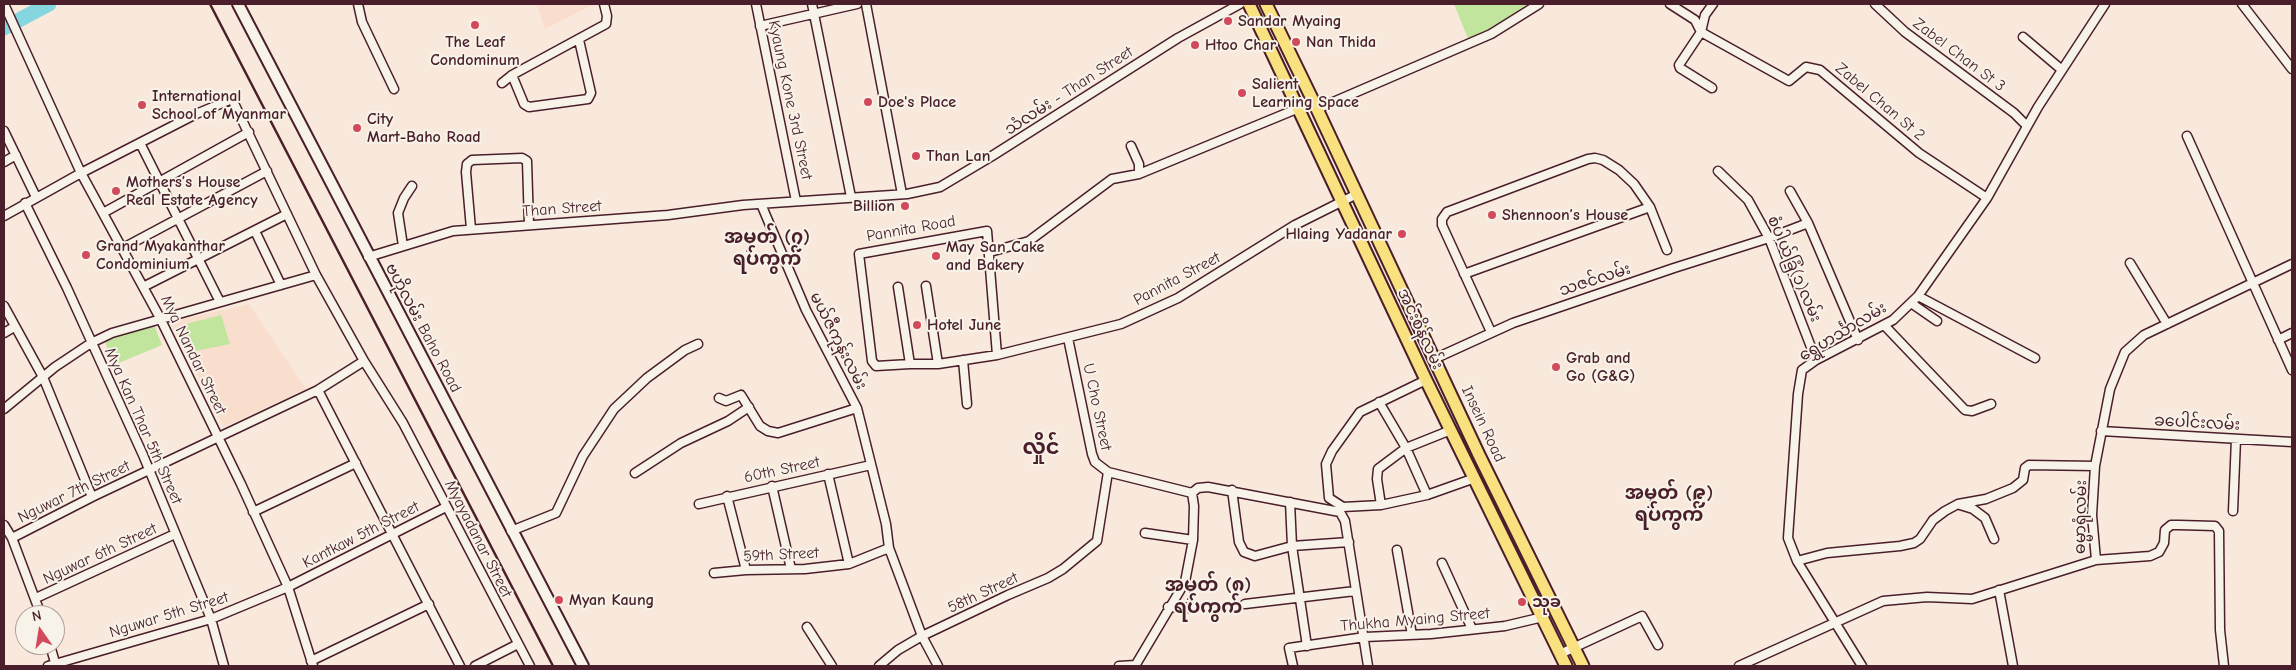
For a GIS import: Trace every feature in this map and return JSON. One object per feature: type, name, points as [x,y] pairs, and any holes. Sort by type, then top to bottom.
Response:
[{"type":"main road","name":"ဗဟိုလမ်း Baho Road","points":[[238,4],[368,257],[583,666]]},
{"type":"main road","name":"အင်းစိန်လမ်း","points":[[1248,4],[1301,111],[1426,380],[1566,666]]},
{"type":"main road","name":"Insein Road","points":[[1266,4],[1434,359],[1583,666]]},
{"type":"main road","points":[[1301,111],[1317,109]]},
{"type":"main road","points":[[1380,280],[1394,274]]},
{"type":"main road","points":[[1420,364],[1434,359]]},
{"type":"street","name":"Mya Nandar Street","points":[[4,4],[81,173],[160,318],[254,512],[288,587],[312,664]]},
{"type":"street","points":[[358,4],[362,22],[394,89]]},
{"type":"street","points":[[502,83],[512,75],[606,24],[607,16],[604,4]]},
{"type":"street","name":"Kyaung Kone 3rd Street","points":[[756,4],[796,201]]},
{"type":"street","points":[[812,4],[851,197]]},
{"type":"street","points":[[760,26],[858,4]]},
{"type":"street","points":[[866,4],[902,194]]},
{"type":"street","name":"သံလမ်း - Than Street","points":[[760,204],[902,194],[940,187],[1178,38],[1248,4]]},
{"type":"street","points":[[1317,109],[1491,34],[1539,4]]},
{"type":"street","points":[[1670,4],[1695,20],[1701,32]]},
{"type":"street","points":[[1712,88],[1680,68],[1679,64],[1701,32],[1705,15],[1713,4]]},
{"type":"street","name":"Zabel Chan St 3","points":[[1876,4],[1905,32],[2014,113],[2027,126]]},
{"type":"street","name":"ရွှေဟင်္သာလမ်း","points":[[1862,666],[1797,561],[1788,538],[1798,394],[1802,370],[1816,360],[1884,325],[1918,296],[1987,198],[2027,126],[2104,4]]},
{"type":"street","points":[[2242,4],[2292,69]]},
{"type":"street","name":"Zabel Chan St 2","points":[[1701,32],[1789,81],[1806,67],[1820,70],[1919,152],[1987,198]]},
{"type":"street","points":[[2023,37],[2062,70]]},
{"type":"street","points":[[512,75],[524,104],[529,107],[588,99],[591,93],[579,40]]},
{"type":"street","name":"Myayadanar Street","points":[[140,143],[228,99],[232,99],[235,102],[316,275],[364,361],[403,423],[530,666]]},
{"type":"street","points":[[997,355],[990,252],[1029,240],[1112,179],[1139,174],[1301,111]]},
{"type":"street","points":[[4,131],[36,197]]},
{"type":"street","points":[[103,213],[249,132]]},
{"type":"street","points":[[2187,136],[2292,370]]},
{"type":"street","points":[[4,216],[36,197],[140,143],[220,302]]},
{"type":"street","points":[[1130,146],[1139,164],[1139,174]]},
{"type":"street","points":[[4,162],[16,155]]},
{"type":"street","points":[[471,230],[466,172],[467,164],[472,160],[522,158],[526,161],[529,225]]},
{"type":"street","points":[[1491,332],[1442,225],[1442,219],[1447,212],[1588,159],[1603,160],[1619,170],[1634,184],[1650,207],[1667,250]]},
{"type":"street","points":[[122,248],[267,171]]},
{"type":"street","name":"စံပါယ်ခြံ(၁)လမ်း","points":[[1718,171],[1748,200],[1769,238],[1816,360]]},
{"type":"street","points":[[403,246],[398,213],[404,198],[412,186]]},
{"type":"street","points":[[1790,191],[1808,223],[1858,340]]},
{"type":"street","name":"Pannita Street","points":[[910,364],[938,364],[997,355],[1121,324],[1178,298],[1295,225],[1357,194]]},
{"type":"street","name":"Mya Kan Thar 5th Street","points":[[25,203],[67,288],[149,470],[210,619],[224,666]]},
{"type":"street","name":"Than Street","points":[[368,257],[453,231],[668,215],[760,204]]},
{"type":"street","name":"မယ်ဇီကုန်းလမ်း","points":[[760,204],[806,310],[856,408],[871,465],[889,548],[922,636],[938,666]]},
{"type":"street","points":[[1464,274],[1650,207]]},
{"type":"street","points":[[143,287],[287,214]]},
{"type":"street","name":"သဇင်လမ်း","points":[[1434,359],[1491,332],[1557,307],[1769,238],[1808,223]]},
{"type":"street","name":"Pannita Road","points":[[910,364],[876,366],[874,364],[859,254],[986,230],[988,232],[990,252]]},
{"type":"street","points":[[255,231],[281,285]]},
{"type":"street","points":[[2130,263],[2167,324]]},
{"type":"street","name":"ဓမ္မာရုံလမ်း","points":[[1739,666],[1883,601],[1897,598],[1927,597],[1972,599],[2096,560],[2092,515],[2095,466],[2110,389],[2125,352],[2144,335],[2292,264]]},
{"type":"street","points":[[4,409],[43,377],[91,342],[112,333],[160,318],[316,275]]},
{"type":"street","points":[[926,286],[938,364]]},
{"type":"street","points":[[898,287],[910,364]]},
{"type":"street","points":[[1918,296],[2035,358]]},
{"type":"street","points":[[1911,303],[1937,321]]},
{"type":"street","points":[[4,306],[43,377],[92,497]]},
{"type":"street","points":[[1884,325],[1965,410],[1972,411],[1991,404]]},
{"type":"street","points":[[4,334],[14,326]]},
{"type":"street","points":[[2278,340],[2292,333]]},
{"type":"street","name":"U Cho Street","points":[[1068,338],[1092,454],[1096,462],[1108,472],[1192,493]]},
{"type":"street","points":[[511,530],[556,514],[583,456],[614,409],[647,378],[685,350],[698,344]]},
{"type":"street","points":[[963,360],[966,404]]},
{"type":"street","name":"Nguwar 7th Street","points":[[12,538],[92,497],[318,390],[364,361]]},
{"type":"street","points":[[1426,380],[1360,412],[1332,451],[1326,464],[1329,498],[1343,508],[1381,505],[1427,495],[1475,478]]},
{"type":"street","points":[[318,390],[460,666]]},
{"type":"street","points":[[719,398],[726,401],[741,395],[760,426],[768,431],[778,433],[856,408]]},
{"type":"street","points":[[1379,402],[1406,448],[1427,495]]},
{"type":"street","points":[[635,473],[681,443],[728,421],[749,407]]},
{"type":"street","points":[[1381,505],[1377,479],[1378,469],[1406,448],[1451,430]]},
{"type":"street","name":"ခပေါင်းလမ်း","points":[[2101,431],[2292,442]]},
{"type":"street","points":[[2233,511],[2236,439]]},
{"type":"street","points":[[254,512],[356,463]]},
{"type":"street","name":"60th Street","points":[[699,504],[727,496],[871,465]]},
{"type":"street","points":[[1797,561],[1827,553],[1914,543],[1920,539],[1934,520],[1945,511],[1958,504],[1986,500],[2013,488],[2023,480],[2024,468],[2029,465],[2095,466]]},
{"type":"street","name":"58th Street","points":[[879,666],[898,650],[922,636],[1008,594],[1048,578],[1063,569],[1097,541],[1108,472]]},
{"type":"street","points":[[828,474],[849,564]]},
{"type":"street","points":[[772,486],[791,569]]},
{"type":"street","points":[[1119,666],[1135,665],[1168,607],[1185,582],[1193,540],[1194,506],[1192,493],[1198,488],[1208,487],[1232,490],[1340,512],[1345,520],[1349,542],[1368,666]]},
{"type":"street","points":[[1232,490],[1239,542],[1244,552],[1255,556],[1292,546],[1349,542]]},
{"type":"street","points":[[727,496],[746,570]]},
{"type":"street","points":[[1290,502],[1292,546],[1307,646]]},
{"type":"street","points":[[1958,504],[1974,509],[1984,518],[1994,539]]},
{"type":"street","name":"Kantkaw 5th Street","points":[[288,587],[446,507]]},
{"type":"street","points":[[4,524],[12,538],[38,605]]},
{"type":"street","points":[[2096,560],[2150,556],[2159,552],[2164,543],[2166,530],[2171,525],[2215,526],[2219,531],[2220,630],[2224,666]]},
{"type":"street","points":[[1145,533],[1193,540]]},
{"type":"street","name":"Nguwar 6th Street","points":[[36,598],[175,534]]},
{"type":"street","name":"59th Street","points":[[714,573],[849,564],[889,548]]},
{"type":"street","points":[[1397,550],[1412,635]]},
{"type":"street","points":[[1442,564],[1472,629]]},
{"type":"street","name":"Nguwar 5th Street","points":[[53,665],[210,619],[288,587]]},
{"type":"street","points":[[1999,590],[2013,666]]},
{"type":"street","points":[[1245,604],[1355,591]]},
{"type":"street","points":[[312,664],[429,604]]},
{"type":"street","points":[[1168,607],[1193,608]]},
{"type":"street","points":[[1560,654],[1573,646],[1642,616],[1658,645]]},
{"type":"street","name":"Thukha Myaing Street","points":[[1292,666],[1289,648],[1365,638],[1504,626],[1543,617]]},
{"type":"street","points":[[806,627],[832,666]]},
{"type":"street","points":[[475,666],[518,644]]},
{"type":"shaded area","points":[[536,4],[594,4],[545,29]]},
{"type":"shaded area","points":[[249,304],[306,389],[224,427],[170,322]]},
{"type":"green space","points":[[1454,4],[1533,4],[1469,41]]},
{"type":"green space","points":[[221,315],[230,344],[190,352],[182,325]]},
{"type":"green space","points":[[153,322],[162,345],[114,365],[105,342]]},
{"type":"waterway","points":[[4,28],[49,4]]},
{"type":"railway","points":[[210,4],[553,666]]},
{"type":"place","name":"Sandar Myaing","points":[[1228,21]]},
{"type":"place","name":"The Leaf Condominum","points":[[475,25]]},
{"type":"place","name":"Nan Thida","points":[[1296,42]]},
{"type":"place","name":"Htoo Char","points":[[1195,45]]},
{"type":"place","name":"Salient Learning Space","points":[[1242,93]]},
{"type":"place","name":"Doe's Place","points":[[868,102]]},
{"type":"place","name":"International School of Myanmar","points":[[142,105]]},
{"type":"place","name":"City Mart-Baho Road","points":[[357,128]]},
{"type":"place","name":"Than Lan","points":[[916,156]]},
{"type":"place","name":"Mothers’s House Real Estate Agency","points":[[116,191]]},
{"type":"place","name":"Billion","points":[[905,206]]},
{"type":"place","name":"Shennoon’s House","points":[[1492,215]]},
{"type":"place","name":"Hlaing Yadanar","points":[[1402,234]]},
{"type":"place","name":"Grand Myakanthar Condominium","points":[[86,255]]},
{"type":"place","name":"May San Cake and Bakery","points":[[936,256]]},
{"type":"place","name":"Hotel June","points":[[917,325]]},
{"type":"place","name":"Grab and Go (G&G)","points":[[1556,367]]},
{"type":"place","name":"Myan Kaung","points":[[559,600]]},
{"type":"place","name":"သုခ","points":[[1522,602]]},
{"type":"district","name":"အမှတ် (၇) ရပ်ကွက်","points":[[767,249]]},
{"type":"district","name":"လှိုင်","points":[[1041,448]]},
{"type":"district","name":"အမှတ် (၉) ရပ်ကွက်","points":[[1669,505]]},
{"type":"district","name":"အမှတ် (၈) ရပ်ကွက်","points":[[1208,597]]}]
